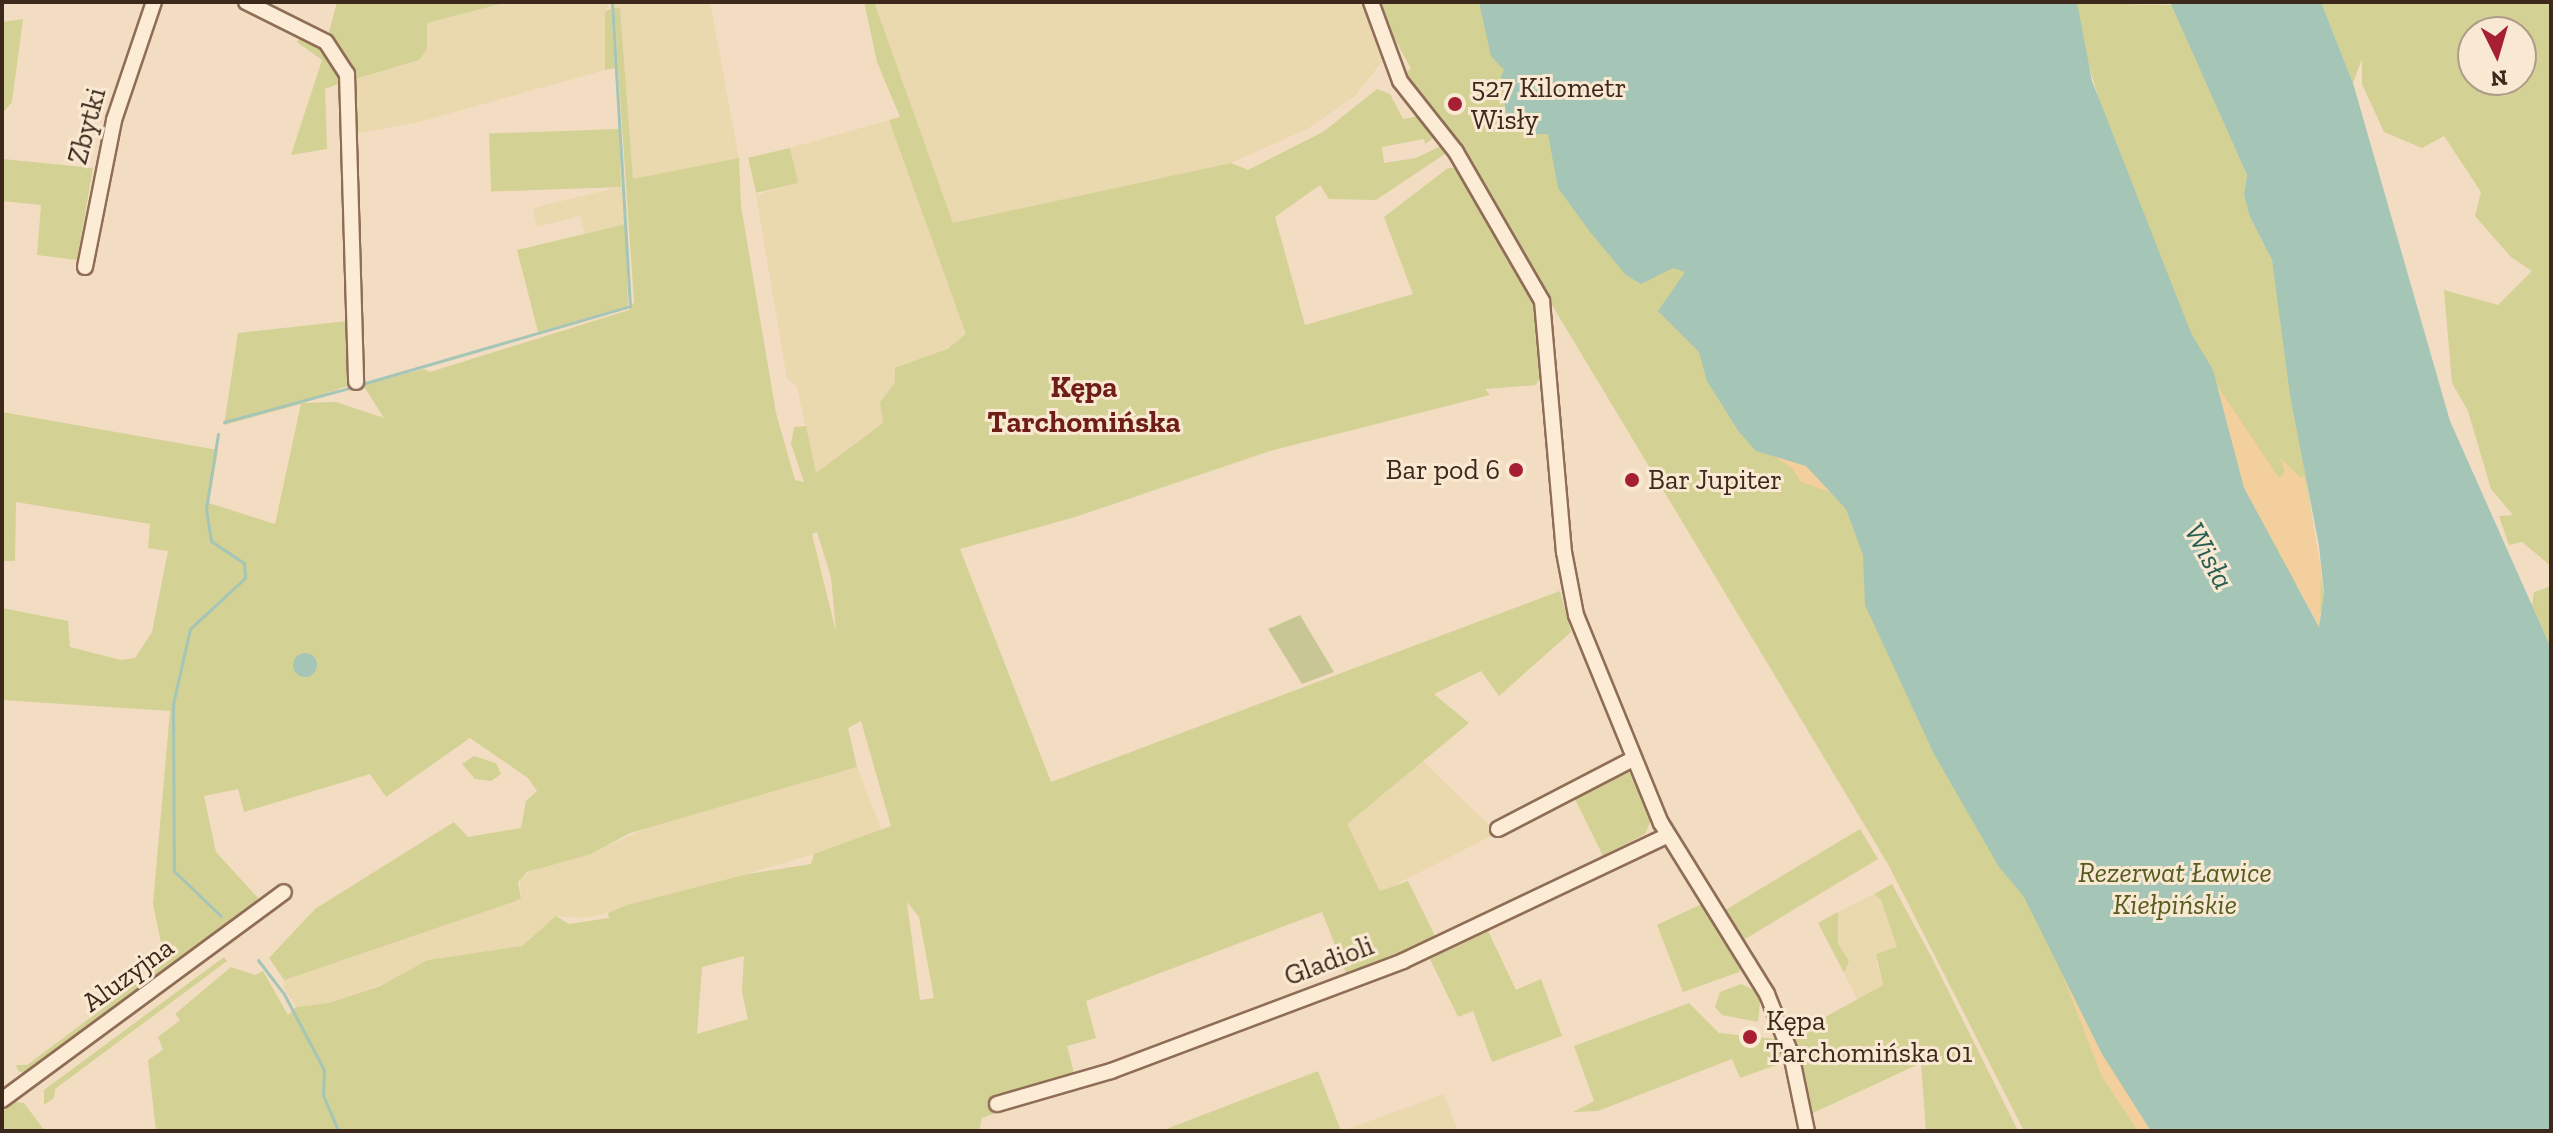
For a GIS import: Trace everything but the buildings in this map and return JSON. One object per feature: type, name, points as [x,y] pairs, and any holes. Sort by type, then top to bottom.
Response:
[{"type":"street","name":"Zbytki","points":[[85,267],[114,120],[154,2]]},
{"type":"street","points":[[246,2],[326,42],[347,74],[356,382]]},
{"type":"street","points":[[1371,2],[1391,47],[1400,81],[1456,152],[1542,301],[1564,552],[1576,615],[1633,759],[1668,835],[1767,994],[1791,1054],[1807,1131]]},
{"type":"street","points":[[1498,829],[1633,759]]},
{"type":"street","name":"Gladioli","points":[[997,1104],[1111,1071],[1403,961],[1668,835]]},
{"type":"street","name":"Aluzyjna","points":[[2,1100],[284,892]]},
{"type":"shaded area","points":[[508,2],[610,2],[605,11],[605,70],[419,122],[355,134],[355,79],[419,60],[427,49],[427,23]]},
{"type":"shaded area","points":[[614,2],[710,2],[739,158],[633,180],[620,8],[614,8]]},
{"type":"shaded area","points":[[873,2],[1365,2],[1385,58],[1355,96],[1309,128],[1231,163],[953,223]]},
{"type":"shaded area","points":[[889,120],[967,334],[895,383],[880,402],[883,423],[816,473],[797,387],[787,379],[756,195],[797,183],[790,148]]},
{"type":"shaded area","points":[[623,186],[626,224],[585,234],[580,216],[537,227],[533,208]]},
{"type":"shaded area","points":[[1300,615],[1334,672],[1302,684],[1268,629]]},
{"type":"shaded area","points":[[1423,761],[1497,833],[1381,892],[1346,824]]},
{"type":"shaded area","points":[[857,767],[881,828],[878,835],[649,903],[584,918],[556,916],[522,946],[428,960],[399,978],[329,1003],[296,1007],[283,987],[284,980],[315,967],[513,902],[521,897],[520,877],[550,863],[591,854],[660,821]]},
{"type":"shaded area","points":[[1874,894],[1881,900],[1898,947],[1876,962],[1883,985],[1857,999],[1844,973],[1849,961],[1838,944],[1838,912]]},
{"type":"shaded area","points":[[1444,1094],[1458,1131],[1342,1131]]},
{"type":"green space","points":[[337,2],[508,2],[427,23],[427,49],[419,60],[355,79],[351,63],[329,32]]},
{"type":"green space","points":[[864,2],[874,2],[953,223],[1231,163],[1248,170],[1323,132],[1377,89],[1390,94],[1403,119],[1420,116],[1436,136],[1425,144],[1424,139],[1382,147],[1384,163],[1416,158],[1443,145],[1448,152],[1376,200],[1329,199],[1320,185],[1275,217],[1305,325],[1413,294],[1384,217],[1448,168],[1461,168],[1539,307],[1544,368],[1536,385],[1485,389],[1490,395],[1270,451],[1075,517],[960,549],[1051,782],[1560,591],[1571,632],[1499,696],[1481,671],[1434,694],[1469,723],[1347,824],[1380,891],[1408,881],[1436,938],[1346,973],[1322,912],[1086,1001],[1096,1038],[1067,1046],[1074,1073],[997,1096],[996,1113],[982,1118],[979,1131],[156,1131],[148,1060],[163,1050],[158,1037],[180,1020],[175,1014],[231,967],[255,975],[263,971],[288,1015],[296,1007],[329,1003],[380,986],[428,960],[522,946],[556,916],[569,924],[609,918],[608,913],[627,905],[748,874],[811,864],[814,854],[891,826],[861,721],[848,728],[857,767],[630,833],[591,854],[527,872],[518,882],[521,898],[513,902],[284,980],[269,958],[315,909],[454,822],[468,837],[521,828],[526,801],[537,791],[528,778],[470,738],[386,797],[370,774],[244,812],[238,789],[204,796],[216,852],[260,900],[26,1074],[18,1071],[16,1065],[27,1065],[165,962],[153,904],[170,711],[2,700],[2,608],[68,621],[70,647],[121,660],[135,658],[152,632],[168,551],[148,548],[150,524],[16,502],[15,561],[2,561],[2,412],[218,450],[209,503],[275,524],[301,404],[224,425],[238,333],[347,321],[350,385],[301,403],[336,402],[384,418],[363,385],[424,369],[430,372],[629,310],[634,302],[614,8],[620,8],[633,179],[739,158],[741,206],[776,413],[795,480],[804,482],[791,444],[794,427],[806,426],[816,473],[883,423],[880,402],[895,383],[895,368],[947,349],[966,334],[889,120],[900,117],[877,62]],"holes":[[[817,532],[831,577],[836,632],[812,534]],[[907,902],[919,917],[934,998],[920,1000]],[[744,956],[742,992],[748,1019],[697,1034],[702,967]]]},
{"type":"green space","name":"Rezerwat Ławice Kiełpińskie","points":[[1375,2],[1799,2],[2551,1131],[2024,1131],[1888,864],[1454,142],[1406,72],[1411,69]]},
{"type":"green space","points":[[2010,2],[2172,5],[2247,175],[2244,195],[2250,217],[2272,260],[2328,621],[2266,551],[2139,240],[2080,34]]},
{"type":"green space","points":[[2321,2],[2551,2],[2551,566],[2522,542],[2509,545],[2499,516],[2513,515],[2491,489],[2468,411],[2452,383],[2444,290],[2498,305],[2532,271],[2511,257],[2475,216],[2481,192],[2444,136],[2422,148],[2384,132],[2362,84],[2362,59],[2353,83]]},
{"type":"green space","points":[[611,9],[615,68],[605,70],[605,11]]},
{"type":"green space","points":[[23,19],[12,102],[2,114],[2,22]]},
{"type":"green space","points":[[303,35],[323,49],[341,83],[325,89],[327,149],[291,155],[322,60],[297,42]]},
{"type":"green space","points":[[619,129],[621,187],[491,192],[489,134]]},
{"type":"green space","points":[[790,148],[798,183],[756,193],[748,158]]},
{"type":"green space","points":[[3,159],[93,168],[77,260],[37,255],[41,205],[2,201]]},
{"type":"green space","points":[[626,224],[628,306],[538,332],[517,250]]},
{"type":"green space","points":[[2551,586],[2551,648],[2532,605],[2534,592]]},
{"type":"green space","points":[[474,756],[496,763],[501,774],[491,781],[475,779],[462,764]]},
{"type":"green space","points":[[1626,766],[1651,820],[1645,834],[1603,856],[1572,793]]},
{"type":"green space","points":[[1860,829],[1878,859],[1743,940],[1725,910]]},
{"type":"green space","points":[[1892,884],[2018,1131],[1926,1131],[1921,1063],[1813,1113],[1793,1035],[1883,985],[1876,954],[1897,947],[1881,900],[1874,894]]},
{"type":"green space","points":[[1704,903],[1742,962],[1739,972],[1683,992],[1657,925]]},
{"type":"green space","points":[[1838,912],[1838,944],[1849,961],[1844,973],[1818,923]]},
{"type":"green space","points":[[1488,931],[1516,990],[1541,979],[1562,1036],[1492,1062],[1473,1011],[1458,1017],[1430,959]]},
{"type":"green space","points":[[224,957],[227,961],[55,1089],[54,1098],[44,1105],[44,1090]]},
{"type":"green space","points":[[1741,984],[1761,993],[1758,1022],[1722,1015],[1715,1007],[1720,992]]},
{"type":"green space","points":[[1689,1003],[1719,1033],[1777,1039],[1788,1061],[1740,1078],[1732,1059],[1598,1111],[1573,1112],[1594,1101],[1574,1046]]},
{"type":"green space","points":[[1318,1071],[1341,1131],[1161,1131]]},
{"type":"green space","points":[[14,1102],[24,1103],[45,1131],[2,1131],[2,1113]]},
{"type":"sand","points":[[2216,384],[2279,478],[2285,472],[2280,458],[2301,478],[2304,475],[2321,567],[2320,628],[2244,488]]},
{"type":"sand","points":[[1770,454],[1806,466],[1835,494],[1801,482],[1792,468]]},
{"type":"sand","points":[[2062,974],[2102,1054],[2151,1131],[2138,1131],[2102,1077]]},
{"type":"water","name":"Rezerwat Ławice Kiełpińskie","points":[[1479,2],[2077,2],[2092,81],[2191,333],[2213,370],[2244,488],[2319,627],[2324,594],[2319,546],[2290,395],[2272,260],[2250,217],[2244,195],[2247,175],[2170,2],[2321,2],[2353,83],[2450,421],[2551,648],[2551,1131],[2151,1131],[2102,1054],[2024,897],[1999,867],[1934,754],[1865,605],[1863,555],[1846,509],[1806,466],[1756,451],[1739,432],[1707,381],[1699,352],[1658,311],[1685,272],[1673,268],[1641,284],[1626,275],[1558,188],[1548,134],[1530,134],[1514,116],[1507,116],[1504,102],[1510,93],[1501,77],[1504,70],[1491,56]]},
{"type":"water","points":[[305,653],[313,657],[317,665],[313,673],[305,677],[297,673],[293,665],[297,657]]},
{"type":"waterway","points":[[362,384],[630,306],[612,2]]},
{"type":"waterway","points":[[224,422],[349,388]]},
{"type":"waterway","points":[[218,434],[206,509],[211,541],[244,563],[245,578],[190,629],[173,704],[174,871],[221,916]]},
{"type":"waterway","points":[[258,960],[284,994],[324,1070],[323,1095],[338,1131]]},
{"type":"place","name":"527 Kilometr Wisły","points":[[1455,104]]},
{"type":"place","name":"Bar pod 6","points":[[1516,470]]},
{"type":"place","name":"Bar Jupiter","points":[[1632,480]]},
{"type":"place","name":"Kępa Tarchomińska 01","points":[[1750,1037]]},
{"type":"district","name":"Kępa Tarchomińska","points":[[1084,404]]},
{"type":"water label","name":"Wisła","points":[[2209,556]]}]
